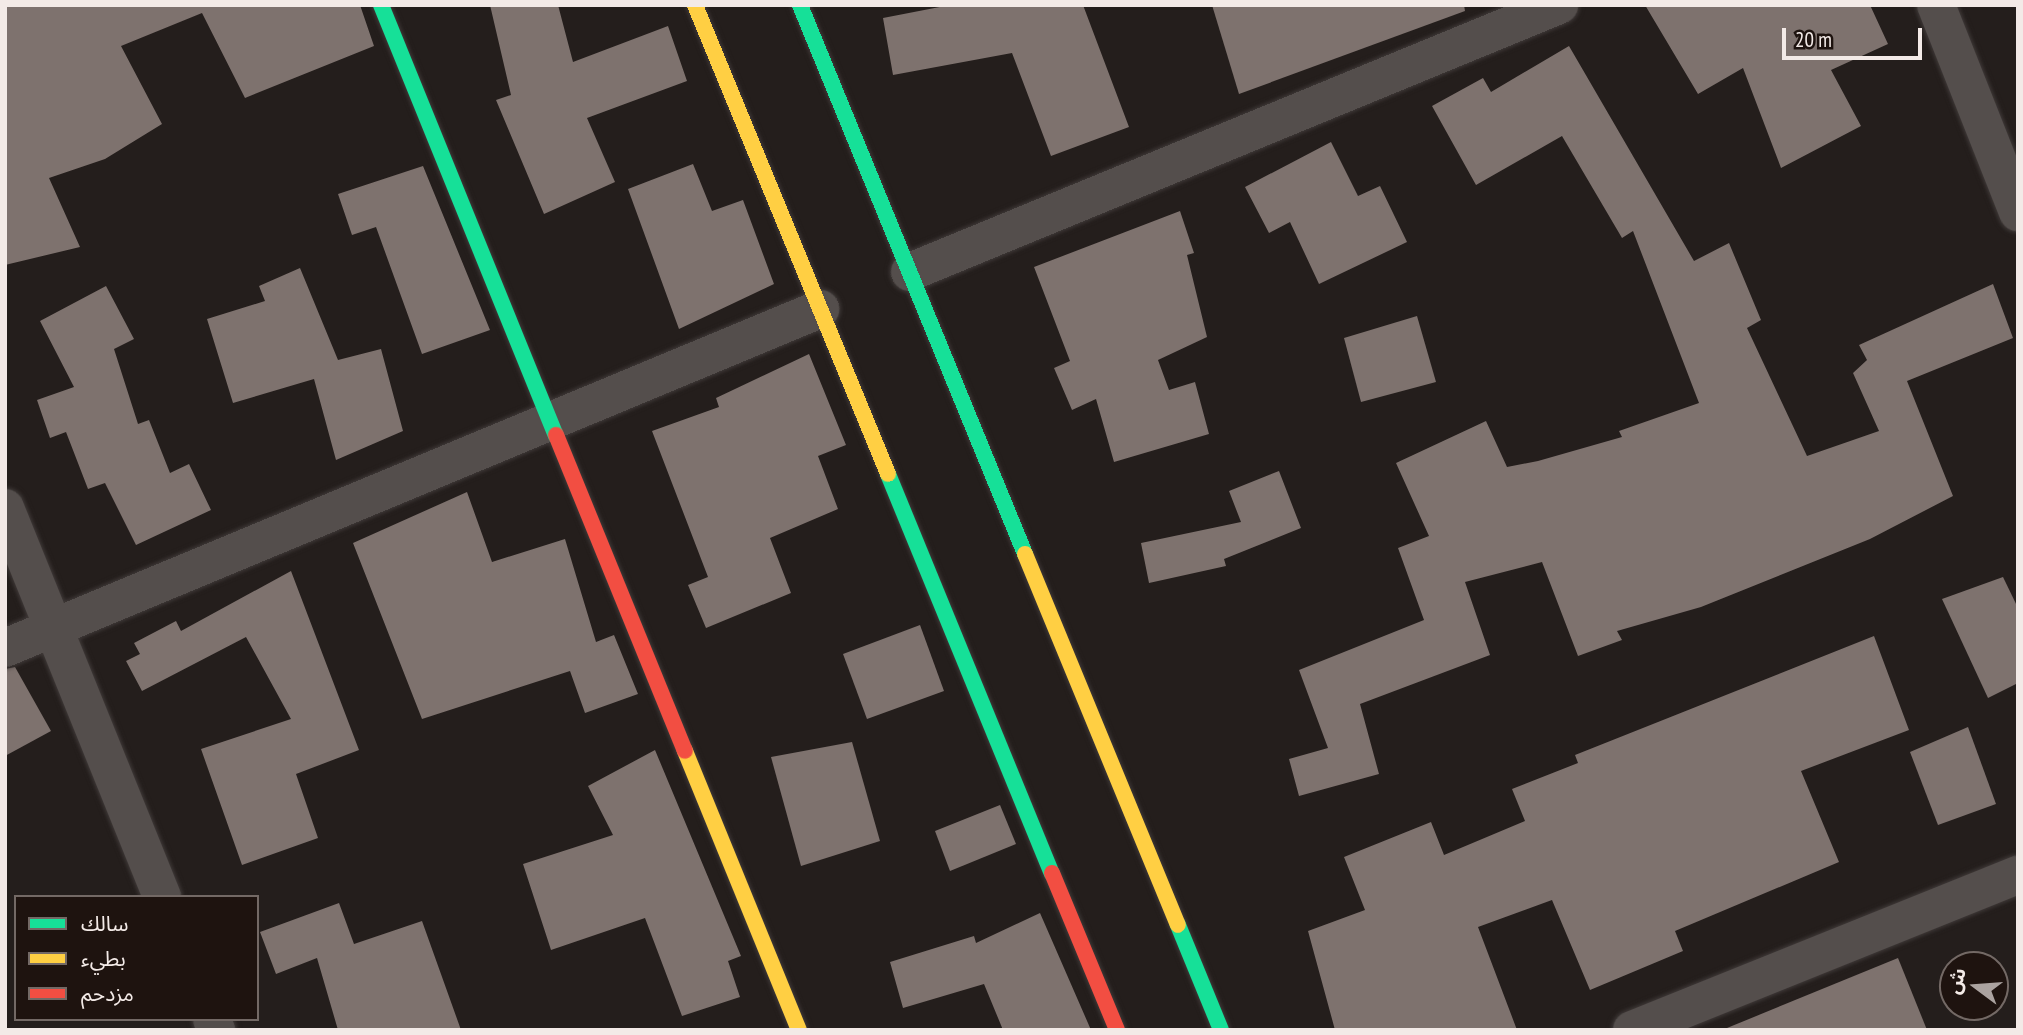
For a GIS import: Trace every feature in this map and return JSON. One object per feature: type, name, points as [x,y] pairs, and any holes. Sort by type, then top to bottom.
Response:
[{"type":"main road","points":[[381,5],[553,425],[794,1028]]},
{"type":"main road","points":[[695,5],[1116,1030]]},
{"type":"main road","points":[[800,5],[1221,1030]]},
{"type":"street","points":[[909,272],[1559,5]]},
{"type":"street","points":[[1936,5],[2018,212]]},
{"type":"street","points":[[5,649],[553,425],[820,309]]},
{"type":"street","points":[[5,508],[161,895]]},
{"type":"street","points":[[1632,1030],[2018,876]]},
{"type":"building","points":[[5,5],[360,5],[374,46],[245,98],[202,13],[121,46],[162,124],[105,159],[49,178],[80,247],[5,265]]},
{"type":"building","points":[[490,5],[558,5],[573,62],[668,26],[687,81],[587,118],[615,182],[544,214],[496,100],[511,95]]},
{"type":"building","points":[[950,5],[1083,5],[1129,127],[1051,156],[1012,53],[893,75],[883,18]]},
{"type":"building","points":[[1212,5],[1464,5],[1465,11],[1239,94]]},
{"type":"building","points":[[1645,5],[1870,5],[1888,44],[1831,70],[1861,126],[1781,168],[1743,68],[1698,94]]},
{"type":"building","points":[[1569,46],[1694,261],[1729,243],[1761,320],[1747,328],[1807,456],[1879,431],[1853,373],[1867,360],[1859,345],[1993,284],[2013,338],[1907,381],[1953,496],[1870,539],[1701,607],[1617,631],[1622,640],[1578,656],[1542,562],[1465,582],[1490,655],[1360,704],[1379,774],[1299,796],[1289,759],[1328,748],[1299,670],[1424,620],[1398,548],[1429,536],[1396,463],[1486,421],[1507,467],[1538,461],[1622,437],[1619,431],[1699,403],[1633,231],[1622,238],[1562,136],[1476,185],[1432,106],[1483,78],[1491,92]]},
{"type":"building","points":[[1331,142],[1358,196],[1380,186],[1407,242],[1319,284],[1290,222],[1269,233],[1245,187]]},
{"type":"building","points":[[693,164],[712,211],[743,200],[774,284],[679,329],[628,189]]},
{"type":"building","points":[[423,166],[490,330],[422,354],[376,227],[352,235],[338,194]]},
{"type":"building","points":[[1180,211],[1194,253],[1187,255],[1207,337],[1158,360],[1169,390],[1195,382],[1209,434],[1114,462],[1096,399],[1072,410],[1054,368],[1070,361],[1034,267]]},
{"type":"building","points":[[300,268],[338,360],[381,349],[403,431],[336,460],[314,379],[233,403],[207,319],[265,301],[259,286]]},
{"type":"building","points":[[106,286],[134,339],[114,349],[138,424],[149,420],[170,473],[189,464],[211,510],[136,545],[105,483],[88,489],[66,432],[50,438],[37,400],[74,387],[40,321]]},
{"type":"building","points":[[1417,316],[1436,382],[1361,402],[1344,338]]},
{"type":"building","points":[[809,354],[846,445],[818,456],[838,509],[770,538],[791,593],[706,628],[688,585],[708,577],[652,431],[719,407],[716,398]]},
{"type":"building","points":[[1279,471],[1301,528],[1224,559],[1226,566],[1149,583],[1141,543],[1241,522],[1229,491]]},
{"type":"building","points":[[467,492],[492,562],[565,539],[596,642],[614,635],[638,694],[585,713],[570,671],[422,719],[353,543]]},
{"type":"building","points":[[291,571],[359,750],[296,774],[318,838],[242,865],[201,749],[291,719],[246,637],[142,691],[126,661],[140,654],[134,643],[176,621],[181,631]]},
{"type":"building","points":[[2003,577],[2018,608],[2018,683],[1988,698],[1942,599]]},
{"type":"building","points":[[920,625],[944,691],[867,719],[843,654]]},
{"type":"building","points":[[1874,636],[1909,730],[1801,771],[1839,862],[1675,931],[1683,951],[1590,990],[1552,900],[1478,927],[1517,1030],[1335,1030],[1308,931],[1365,910],[1344,857],[1431,822],[1444,855],[1525,821],[1512,789],[1578,763],[1575,755]]},
{"type":"building","points":[[15,667],[51,731],[5,756],[5,669]]},
{"type":"building","points":[[1968,727],[1996,804],[1938,825],[1910,752]]},
{"type":"building","points":[[852,742],[880,841],[801,866],[771,757]]},
{"type":"building","points":[[655,750],[741,956],[728,961],[740,997],[682,1016],[645,918],[551,950],[523,864],[613,835],[588,786]]},
{"type":"building","points":[[1000,805],[1016,844],[950,871],[935,831]]},
{"type":"building","points":[[339,903],[354,944],[422,921],[461,1030],[338,1030],[317,958],[276,974],[260,932]]},
{"type":"building","points":[[1040,913],[1091,1030],[1003,1030],[984,984],[903,1008],[890,962],[974,936],[976,943]]},
{"type":"building","points":[[1898,958],[1927,1030],[1727,1028]]},
{"type":"traffic: fast","points":[[381,5],[556,435]]},
{"type":"traffic: fast","points":[[800,5],[1025,554]]},
{"type":"traffic: fast","points":[[888,474],[1052,873]]},
{"type":"traffic: fast","points":[[1178,925],[1221,1030]]},
{"type":"traffic: slow","points":[[695,5],[888,474]]},
{"type":"traffic: slow","points":[[1025,554],[1178,925]]},
{"type":"traffic: slow","points":[[685,751],[799,1030]]},
{"type":"traffic: jam","points":[[556,435],[685,751]]},
{"type":"traffic: jam","points":[[1052,873],[1117,1030]]}]
